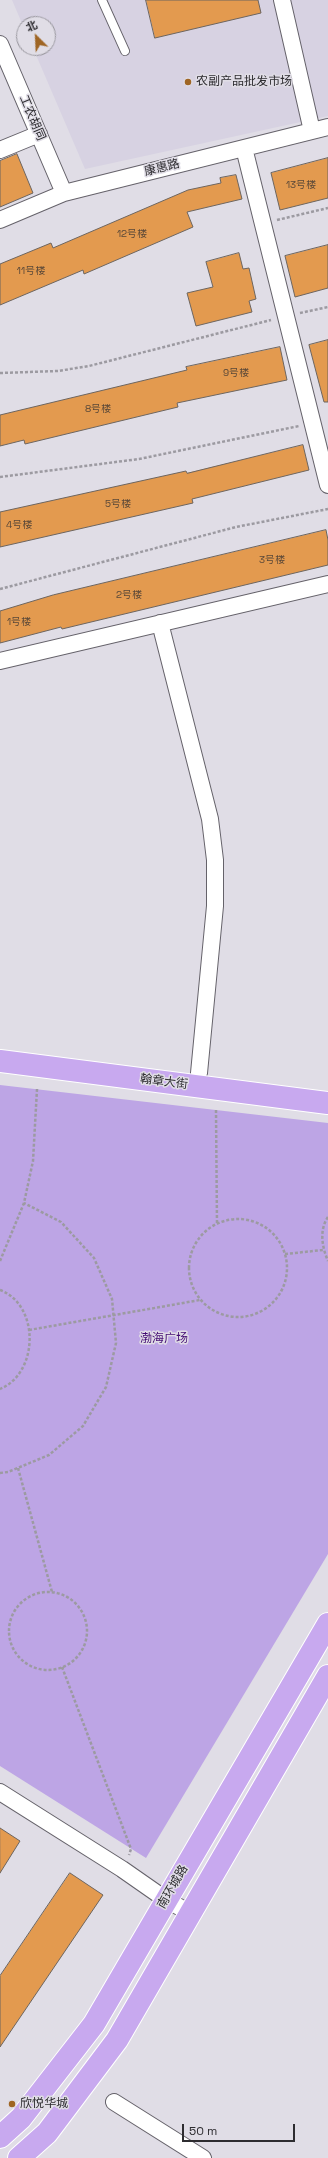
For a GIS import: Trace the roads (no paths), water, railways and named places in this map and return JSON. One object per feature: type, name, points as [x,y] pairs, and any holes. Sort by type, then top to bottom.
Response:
[{"type":"main road","name":"翰章大街","points":[[0,1050],[328,1088]]},
{"type":"main road","name":"翰章大街","points":[[0,1060],[328,1103]]},
{"type":"main road","points":[[0,1068],[23,1064]]},
{"type":"main road","name":"南环城路","points":[[0,2137],[22,2118],[94,2024],[165,1899],[328,1624]]},
{"type":"main road","points":[[19,2158],[47,2133],[117,2040],[328,1676]]},
{"type":"street","points":[[282,0],[312,131]]},
{"type":"street","name":"工农胡同","points":[[0,44],[64,193]]},
{"type":"street","name":"康惠路","points":[[0,220],[64,193],[328,127]]},
{"type":"street","points":[[0,150],[39,134]]},
{"type":"street","points":[[244,148],[314,423],[328,485]]},
{"type":"street","points":[[0,661],[328,584]]},
{"type":"street","points":[[160,623],[210,819],[214,860],[215,906],[199,1073]]},
{"type":"street","points":[[0,1792],[122,1869],[165,1899],[190,1913]]},
{"type":"street","points":[[114,2102],[204,2158]]},
{"type":"lane","points":[[102,0],[124,50]]},
{"type":"place","name":"农副产品批发市场","points":[[188,82]]},
{"type":"place","name":"欣悦华城","points":[[12,2104]]},
{"type":"park label","name":"渤海广场","points":[[164,1339]]}]
